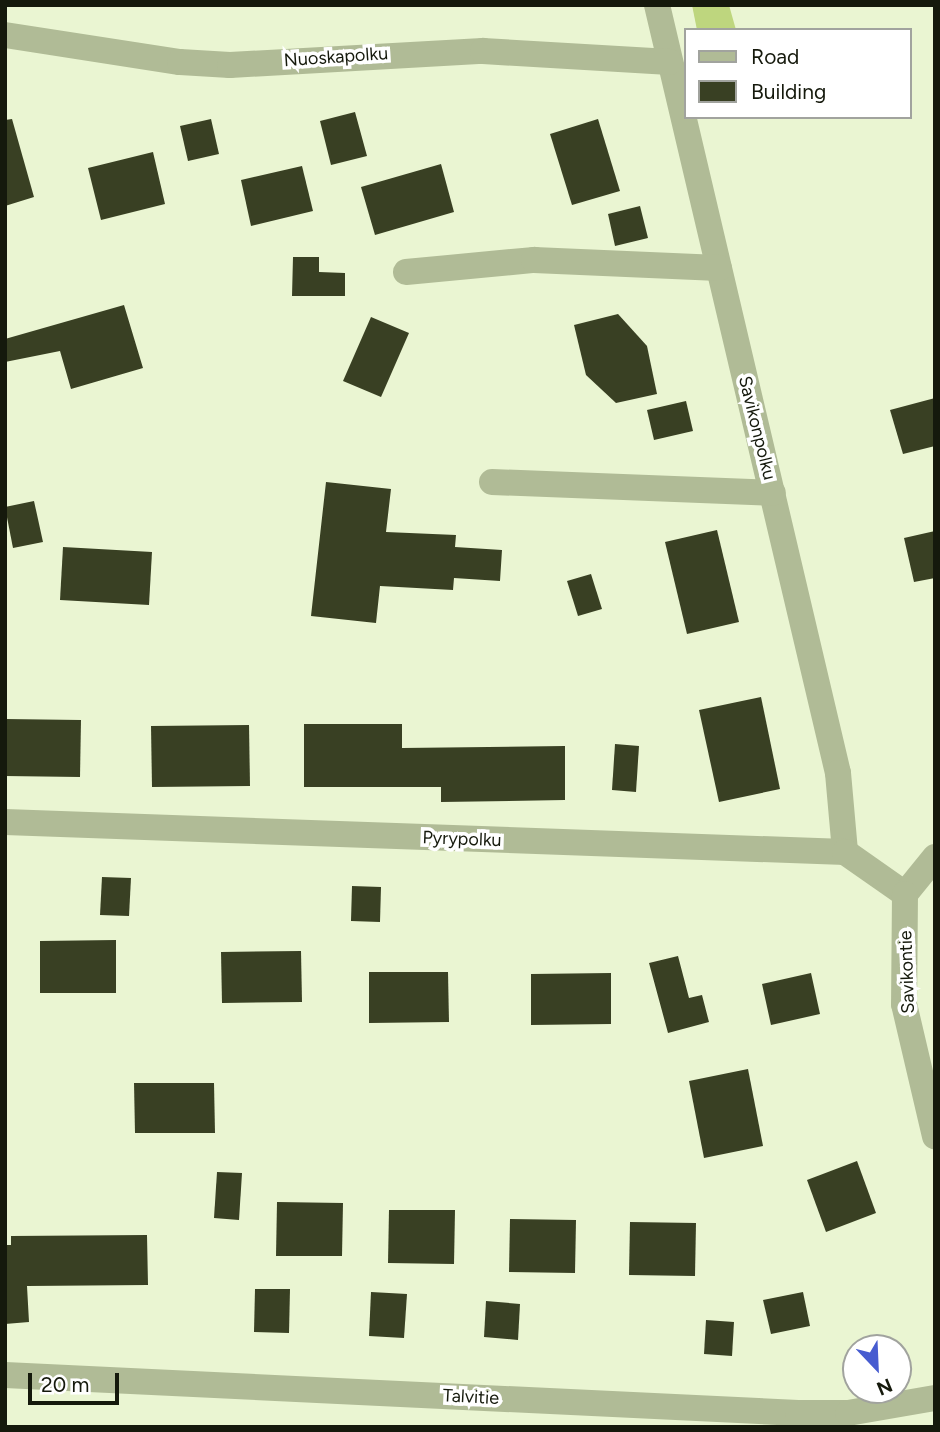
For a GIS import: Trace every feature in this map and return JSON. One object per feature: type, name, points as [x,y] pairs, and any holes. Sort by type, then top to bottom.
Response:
[{"type":"street","name":"Savikonpolku","points":[[657,5],[838,774],[845,852]]},
{"type":"street","name":"Nuoskapolku","points":[[5,35],[180,62],[230,65],[482,51],[670,62]]},
{"type":"street","points":[[407,272],[534,260],[719,268]]},
{"type":"street","points":[[492,482],[773,493]]},
{"type":"street","name":"Pyrypolku","points":[[5,822],[845,852]]},
{"type":"street","points":[[845,852],[905,894],[935,857]]},
{"type":"street","name":"Savikontie","points":[[905,894],[904,1004],[935,1136]]},
{"type":"street","name":"Talvitie","points":[[5,1376],[798,1413],[848,1413],[935,1398]]},
{"type":"green space","points":[[692,5],[729,5],[735,28],[697,28]]},
{"type":"building","points":[[355,112],[367,156],[331,165],[320,121]]},
{"type":"building","points":[[12,119],[34,197],[5,206],[5,120]]},
{"type":"building","points":[[211,119],[219,154],[188,161],[180,126]]},
{"type":"building","points":[[598,119],[620,191],[572,205],[550,134]]},
{"type":"building","points":[[153,152],[165,204],[101,220],[88,168]]},
{"type":"building","points":[[441,164],[454,212],[375,235],[361,187]]},
{"type":"building","points":[[302,166],[313,211],[251,226],[241,180]]},
{"type":"building","points":[[640,206],[648,238],[615,246],[608,214]]},
{"type":"building","points":[[293,257],[319,257],[319,272],[345,273],[345,296],[292,296]]},
{"type":"building","points":[[124,305],[143,368],[71,389],[60,351],[5,362],[5,339]]},
{"type":"building","points":[[618,314],[647,346],[657,394],[616,403],[586,375],[574,325]]},
{"type":"building","points":[[371,317],[409,333],[381,397],[343,381]]},
{"type":"building","points":[[935,398],[935,446],[903,454],[890,410]]},
{"type":"building","points":[[686,401],[693,431],[654,440],[647,410]]},
{"type":"building","points":[[326,482],[391,489],[386,532],[456,535],[455,547],[502,550],[500,581],[454,578],[453,590],[380,586],[376,623],[311,616]]},
{"type":"building","points":[[34,501],[43,542],[13,548],[5,507]]},
{"type":"building","points":[[717,530],[739,622],[687,634],[665,542]]},
{"type":"building","points":[[935,531],[935,578],[914,582],[904,538]]},
{"type":"building","points":[[63,547],[152,552],[149,605],[60,600]]},
{"type":"building","points":[[591,574],[602,609],[578,616],[567,581]]},
{"type":"building","points":[[761,697],[780,789],[719,802],[699,710]]},
{"type":"building","points":[[5,719],[81,720],[80,777],[5,776]]},
{"type":"building","points":[[304,724],[402,724],[402,748],[565,746],[565,800],[441,802],[441,787],[304,787]]},
{"type":"building","points":[[249,725],[250,786],[152,787],[151,726]]},
{"type":"building","points":[[615,744],[639,746],[636,792],[612,790]]},
{"type":"building","points":[[102,877],[131,878],[129,916],[100,915]]},
{"type":"building","points":[[352,886],[381,887],[380,922],[351,921]]},
{"type":"building","points":[[116,940],[116,993],[40,993],[40,941]]},
{"type":"building","points":[[301,951],[302,1002],[222,1003],[221,952]]},
{"type":"building","points":[[678,956],[689,998],[702,995],[709,1022],[668,1033],[649,963]]},
{"type":"building","points":[[369,972],[448,972],[449,1022],[369,1023]]},
{"type":"building","points":[[611,973],[611,1024],[531,1025],[531,974]]},
{"type":"building","points":[[811,973],[820,1014],[771,1025],[762,984]]},
{"type":"building","points":[[748,1069],[763,1146],[704,1158],[689,1081]]},
{"type":"building","points":[[134,1083],[214,1083],[215,1133],[135,1133]]},
{"type":"building","points":[[857,1161],[876,1213],[826,1232],[807,1180]]},
{"type":"building","points":[[217,1172],[242,1173],[239,1220],[214,1218]]},
{"type":"building","points":[[277,1202],[343,1203],[342,1256],[276,1256]]},
{"type":"building","points":[[389,1210],[455,1210],[454,1264],[388,1263]]},
{"type":"building","points":[[510,1219],[576,1220],[575,1273],[509,1272]]},
{"type":"building","points":[[630,1222],[696,1223],[695,1276],[629,1275]]},
{"type":"building","points":[[147,1235],[148,1285],[27,1286],[29,1322],[5,1324],[5,1245],[11,1245],[11,1236]]},
{"type":"building","points":[[255,1289],[290,1289],[289,1333],[254,1332]]},
{"type":"building","points":[[371,1292],[407,1294],[404,1338],[369,1336]]},
{"type":"building","points":[[803,1292],[810,1326],[771,1334],[763,1300]]},
{"type":"building","points":[[486,1301],[520,1304],[518,1340],[484,1337]]},
{"type":"building","points":[[706,1320],[734,1322],[732,1356],[704,1354]]}]
